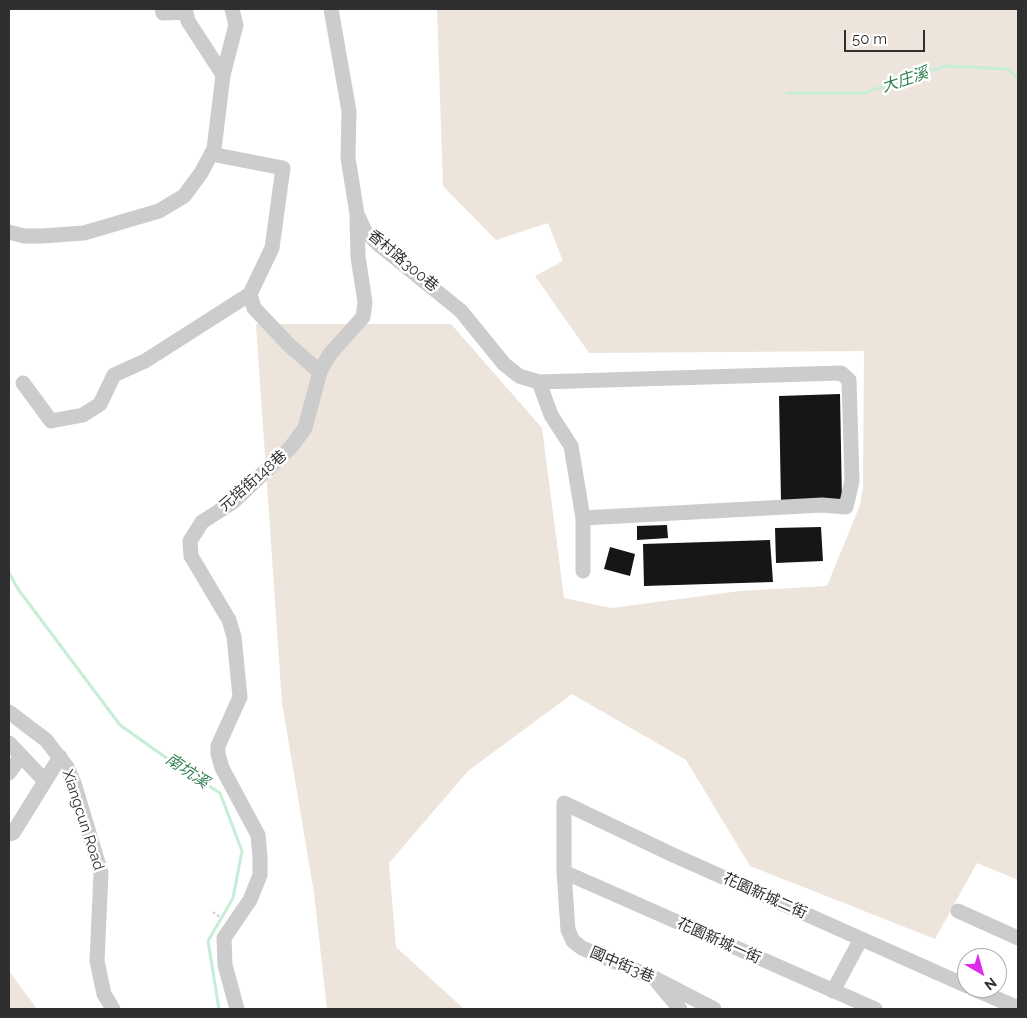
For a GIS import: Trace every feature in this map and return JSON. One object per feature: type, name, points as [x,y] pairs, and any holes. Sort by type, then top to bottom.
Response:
[{"type":"street","points":[[162,9],[163,13],[185,10],[188,21],[223,75]]},
{"type":"street","points":[[9,232],[24,236],[84,233],[159,211],[184,196],[201,173],[214,148],[223,75],[236,26],[232,9]]},
{"type":"street","name":"香村路300巷","points":[[331,9],[348,101],[348,158],[358,214],[365,230],[387,251],[461,311],[504,364],[519,376],[539,382]]},
{"type":"street","points":[[23,383],[51,420],[83,415],[100,404],[114,375],[145,361],[250,294],[272,248],[284,168],[211,154]]},
{"type":"street","name":"元培街148巷","points":[[237,1009],[225,965],[224,938],[250,900],[260,875],[260,850],[258,835],[222,768],[218,754],[218,746],[240,697],[234,637],[229,620],[191,556],[190,541],[202,522],[233,502],[291,447],[305,428],[320,372],[329,356],[363,317],[365,302],[358,257],[358,214]]},
{"type":"street","points":[[358,257],[387,251]]},
{"type":"street","points":[[250,294],[254,308],[290,346],[320,372]]},
{"type":"street","points":[[583,518],[822,505],[846,507],[852,481],[849,380],[841,373],[539,382],[551,415],[571,446],[583,518],[583,571]]},
{"type":"street","name":"Xiangcun Road","points":[[9,712],[46,740],[60,757],[74,783],[102,873],[97,961],[104,994],[113,1009]]},
{"type":"street","points":[[9,744],[45,781]]},
{"type":"street","points":[[9,773],[21,756]]},
{"type":"street","points":[[9,834],[13,833],[60,757]]},
{"type":"street","name":"國中街3巷","points":[[564,803],[564,872],[568,930],[573,941],[582,948],[654,978],[714,1009]]},
{"type":"street","name":"花園新城二街","points":[[564,803],[957,982]]},
{"type":"street","name":"花園新城一街","points":[[564,872],[874,1009]]},
{"type":"street","points":[[958,911],[1018,938]]},
{"type":"street","points":[[833,991],[860,939]]},
{"type":"street","points":[[654,978],[680,1009]]},
{"type":"street","points":[[995,998],[1018,1008]]},
{"type":"path","points":[[213,912],[228,922]]},
{"type":"shaded area","points":[[437,9],[1018,9],[1018,880],[977,863],[935,939],[750,866],[686,760],[572,694],[468,771],[389,863],[396,947],[464,1009],[327,1009],[314,893],[282,703],[256,324],[451,324],[542,428],[564,598],[611,608],[740,591],[827,586],[860,505],[863,487],[864,351],[589,353],[535,276],[563,261],[548,223],[496,240],[443,186]]},
{"type":"shaded area","points":[[9,971],[37,1009],[9,1009]]},
{"type":"building","points":[[840,394],[842,501],[781,502],[779,396]]},
{"type":"building","points":[[667,525],[668,538],[637,540],[637,526]]},
{"type":"building","points":[[821,527],[823,561],[776,563],[775,528]]},
{"type":"building","points":[[770,540],[773,582],[644,586],[643,544]]},
{"type":"building","points":[[610,547],[635,554],[630,576],[604,569]]},
{"type":"waterway","name":"大庄溪","points":[[787,93],[864,93],[946,66],[1009,69],[1018,79]]},
{"type":"waterway","name":"南坑溪","points":[[9,573],[18,589],[120,725],[179,767],[220,793],[242,851],[233,898],[208,941],[219,1009]]}]
